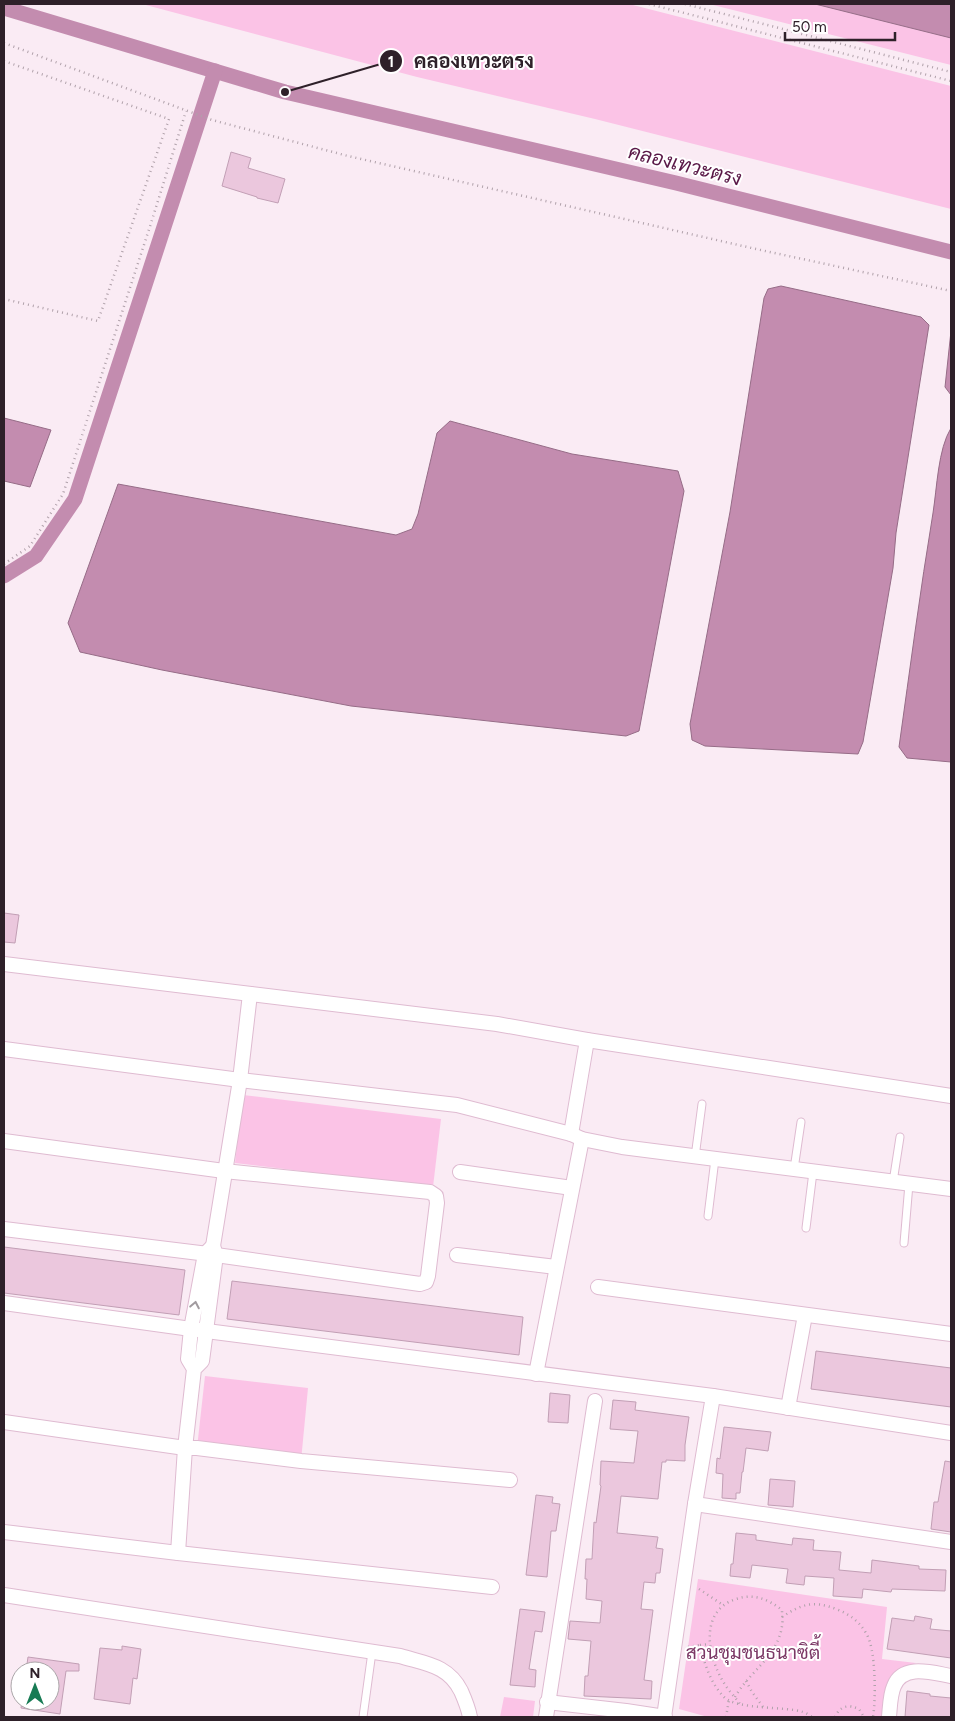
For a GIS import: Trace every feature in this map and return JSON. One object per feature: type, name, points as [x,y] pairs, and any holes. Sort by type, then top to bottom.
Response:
[{"type":"street","points":[[4,964],[497,1024],[587,1040],[951,1096]]},
{"type":"street","points":[[178,1553],[185,1448],[194,1369],[188,1359],[190,1329],[211,1252],[240,1080],[250,994]]},
{"type":"street","points":[[536,1374],[572,1188],[587,1040]]},
{"type":"street","points":[[4,1049],[240,1080],[457,1105],[576,1137],[622,1147],[951,1189]]},
{"type":"street","points":[[4,1141],[224,1171],[430,1192],[436,1196],[437,1203],[428,1276],[426,1282],[420,1284],[211,1252],[4,1229]]},
{"type":"street","points":[[460,1172],[572,1188]]},
{"type":"street","points":[[194,1369],[202,1361],[207,1331],[211,1252]]},
{"type":"street","points":[[457,1255],[556,1267]]},
{"type":"street","points":[[598,1287],[951,1334]]},
{"type":"street","points":[[4,1303],[190,1329],[713,1396],[951,1433]]},
{"type":"street","points":[[788,1408],[805,1314]]},
{"type":"street","points":[[547,1702],[664,1717],[713,1396]]},
{"type":"street","points":[[546,1717],[595,1402]]},
{"type":"street","points":[[4,1422],[185,1448],[301,1461],[510,1480]]},
{"type":"street","points":[[695,1504],[951,1542]]},
{"type":"street","points":[[4,1532],[492,1587]]},
{"type":"street","points":[[4,1596],[400,1656],[431,1665],[449,1673],[458,1685],[468,1706],[470,1717]]},
{"type":"street","points":[[888,1717],[894,1685],[902,1675],[911,1672],[921,1672],[951,1676]]},
{"type":"lane","points":[[695,1156],[702,1104]]},
{"type":"lane","points":[[794,1169],[802,1122]]},
{"type":"lane","points":[[893,1182],[900,1137]]},
{"type":"lane","points":[[708,1216],[715,1159]]},
{"type":"lane","points":[[806,1228],[813,1172]]},
{"type":"lane","points":[[904,1243],[909,1184]]},
{"type":"lane","points":[[363,1717],[372,1652]]},
{"type":"path","points":[[649,4],[951,81]]},
{"type":"path","points":[[685,4],[951,72]]},
{"type":"path","points":[[4,43],[212,120],[348,156],[756,249],[951,291]]},
{"type":"path","points":[[4,61],[169,119],[98,322],[4,299]]},
{"type":"path","points":[[4,564],[30,546],[63,494],[186,111]]},
{"type":"path","points":[[699,1589],[723,1605]]},
{"type":"path","points":[[735,1697],[746,1681],[769,1657],[783,1625],[782,1610],[771,1602],[757,1596],[740,1597],[729,1601],[718,1608],[711,1621],[710,1644],[717,1670],[724,1683],[740,1704]]},
{"type":"path","points":[[782,1617],[796,1608],[808,1604],[819,1604],[846,1613],[857,1621],[867,1634],[872,1650],[874,1680],[873,1717]]},
{"type":"path","points":[[688,1647],[710,1644]]},
{"type":"path","points":[[700,1645],[703,1659],[725,1698],[740,1704],[802,1712],[813,1717]]},
{"type":"path","points":[[746,1681],[763,1707]]},
{"type":"path","points":[[726,1717],[729,1700]]},
{"type":"path","points":[[835,1717],[839,1710],[844,1707],[854,1706],[859,1709],[864,1717]]},
{"type":"green space","points":[[142,4],[629,4],[951,86],[951,209],[595,119],[417,77]]},
{"type":"green space","points":[[709,4],[815,4],[951,38],[951,65]]},
{"type":"green space","points":[[243,1095],[441,1119],[433,1187],[235,1163]]},
{"type":"green space","points":[[205,1376],[308,1388],[301,1461],[197,1448]]},
{"type":"green space","name":"สวนชุมชนธนาซิตี้","points":[[698,1579],[887,1607],[882,1659],[916,1663],[904,1668],[887,1717],[708,1717],[679,1709]]},
{"type":"green space","points":[[504,1697],[535,1701],[533,1717],[500,1717]]},
{"type":"shaded area","points":[[815,4],[951,4],[951,38]]},
{"type":"shaded area","points":[[781,286],[921,317],[929,325],[896,533],[893,568],[863,742],[858,754],[705,746],[692,740],[690,724],[730,512],[764,298],[768,289]]},
{"type":"shaded area","points":[[951,331],[951,395],[945,387]]},
{"type":"shaded area","points":[[4,418],[51,430],[30,487],[4,481]]},
{"type":"shaded area","points":[[450,421],[572,454],[678,471],[684,491],[639,731],[626,736],[351,706],[162,670],[80,652],[68,623],[118,484],[396,535],[412,529],[418,514],[437,433]]},
{"type":"shaded area","points":[[951,428],[951,762],[907,758],[899,747],[939,469],[943,447]]},
{"type":"building","points":[[231,152],[251,158],[248,168],[285,179],[278,203],[222,186]]},
{"type":"building","points":[[4,913],[19,915],[15,943],[4,942]]},
{"type":"building","points":[[4,1247],[185,1270],[179,1315],[4,1293]]},
{"type":"building","points":[[232,1281],[523,1317],[519,1355],[227,1319]]},
{"type":"building","points":[[816,1351],[951,1368],[951,1407],[811,1389]]},
{"type":"building","points":[[550,1393],[570,1395],[568,1423],[548,1422]]},
{"type":"building","points":[[613,1400],[636,1402],[635,1410],[689,1417],[685,1461],[666,1460],[666,1462],[662,1462],[658,1499],[621,1496],[617,1533],[658,1537],[656,1548],[663,1549],[660,1573],[656,1573],[655,1583],[644,1582],[641,1609],[653,1610],[644,1680],[652,1681],[651,1699],[584,1696],[585,1676],[588,1676],[591,1641],[568,1639],[570,1621],[600,1623],[602,1601],[586,1599],[587,1579],[585,1579],[586,1559],[592,1559],[594,1522],[596,1523],[601,1486],[601,1461],[634,1463],[638,1431],[610,1429]]},
{"type":"building","points":[[724,1427],[771,1432],[768,1451],[746,1448],[740,1493],[736,1493],[736,1499],[722,1498],[723,1474],[716,1473],[717,1458],[720,1459]]},
{"type":"building","points":[[945,1461],[951,1462],[951,1532],[931,1529],[934,1502],[938,1502]]},
{"type":"building","points":[[770,1479],[795,1481],[793,1507],[768,1505]]},
{"type":"building","points":[[536,1495],[553,1497],[552,1503],[560,1504],[556,1531],[551,1531],[547,1577],[526,1575]]},
{"type":"building","points":[[736,1533],[756,1535],[756,1540],[792,1545],[793,1538],[814,1540],[813,1550],[841,1552],[839,1570],[871,1573],[872,1560],[919,1566],[919,1569],[946,1570],[945,1591],[892,1589],[891,1592],[863,1589],[862,1598],[833,1596],[834,1578],[805,1576],[804,1585],[786,1583],[788,1569],[752,1565],[750,1578],[730,1576]]},
{"type":"building","points":[[520,1609],[545,1612],[542,1632],[535,1631],[529,1669],[536,1670],[535,1687],[510,1685]]},
{"type":"building","points":[[915,1616],[932,1619],[930,1629],[951,1631],[951,1658],[887,1649],[892,1618],[914,1621]]},
{"type":"building","points":[[122,1646],[141,1649],[137,1679],[133,1678],[130,1704],[94,1699],[100,1648],[122,1650]]},
{"type":"building","points":[[28,1657],[57,1661],[27,1661]]},
{"type":"building","points":[[60,1661],[79,1664],[79,1671],[66,1671],[60,1714],[40,1711],[60,1711]]},
{"type":"building","points":[[907,1691],[951,1698],[951,1717],[905,1717]]},
{"type":"waterway","name":"คลองเทวะตรง","points":[[4,8],[285,92],[676,183],[951,252]]},
{"type":"waterway","points":[[4,576],[36,556],[75,499],[215,71]]},
{"type":"place","name":"คลองเทวะตรง","points":[[285,92]]}]
